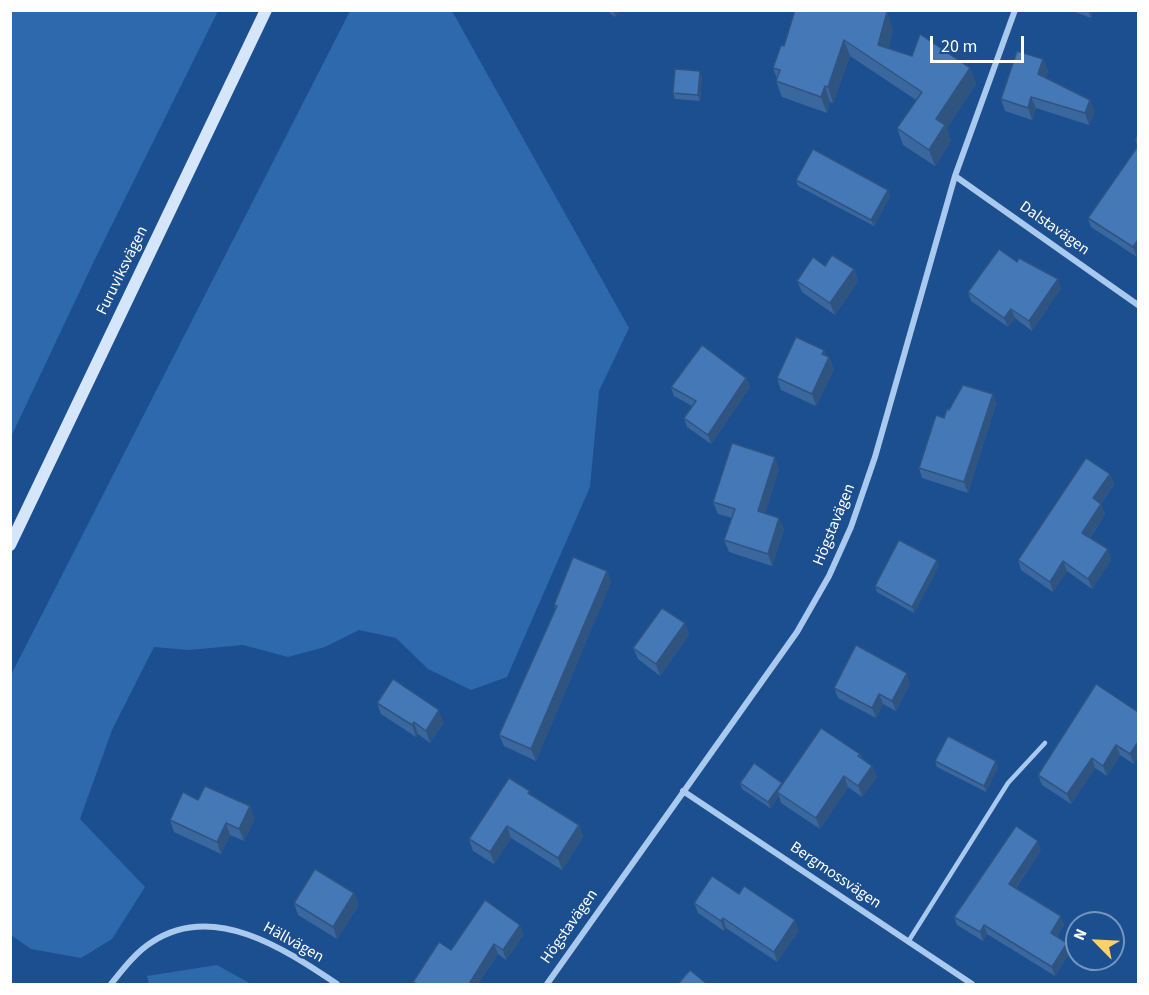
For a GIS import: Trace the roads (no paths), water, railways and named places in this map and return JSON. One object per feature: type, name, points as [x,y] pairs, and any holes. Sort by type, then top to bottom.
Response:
[{"type":"main road","name":"Furuviksvägen","points":[[10,546],[266,10]]},
{"type":"street","name":"Högstavägen","points":[[547,984],[797,632],[829,576],[851,527],[875,457],[955,176],[1015,10]]},
{"type":"street","name":"Dalstavägen","points":[[955,176],[1138,305]]},
{"type":"street","name":"Bergmossvägen","points":[[683,791],[972,984]]},
{"type":"street","name":"Hällvägen","points":[[111,984],[126,965],[152,942],[174,932],[211,926],[256,936],[296,957],[337,984]]},
{"type":"lane","points":[[908,942],[1008,783],[1045,743]]}]
